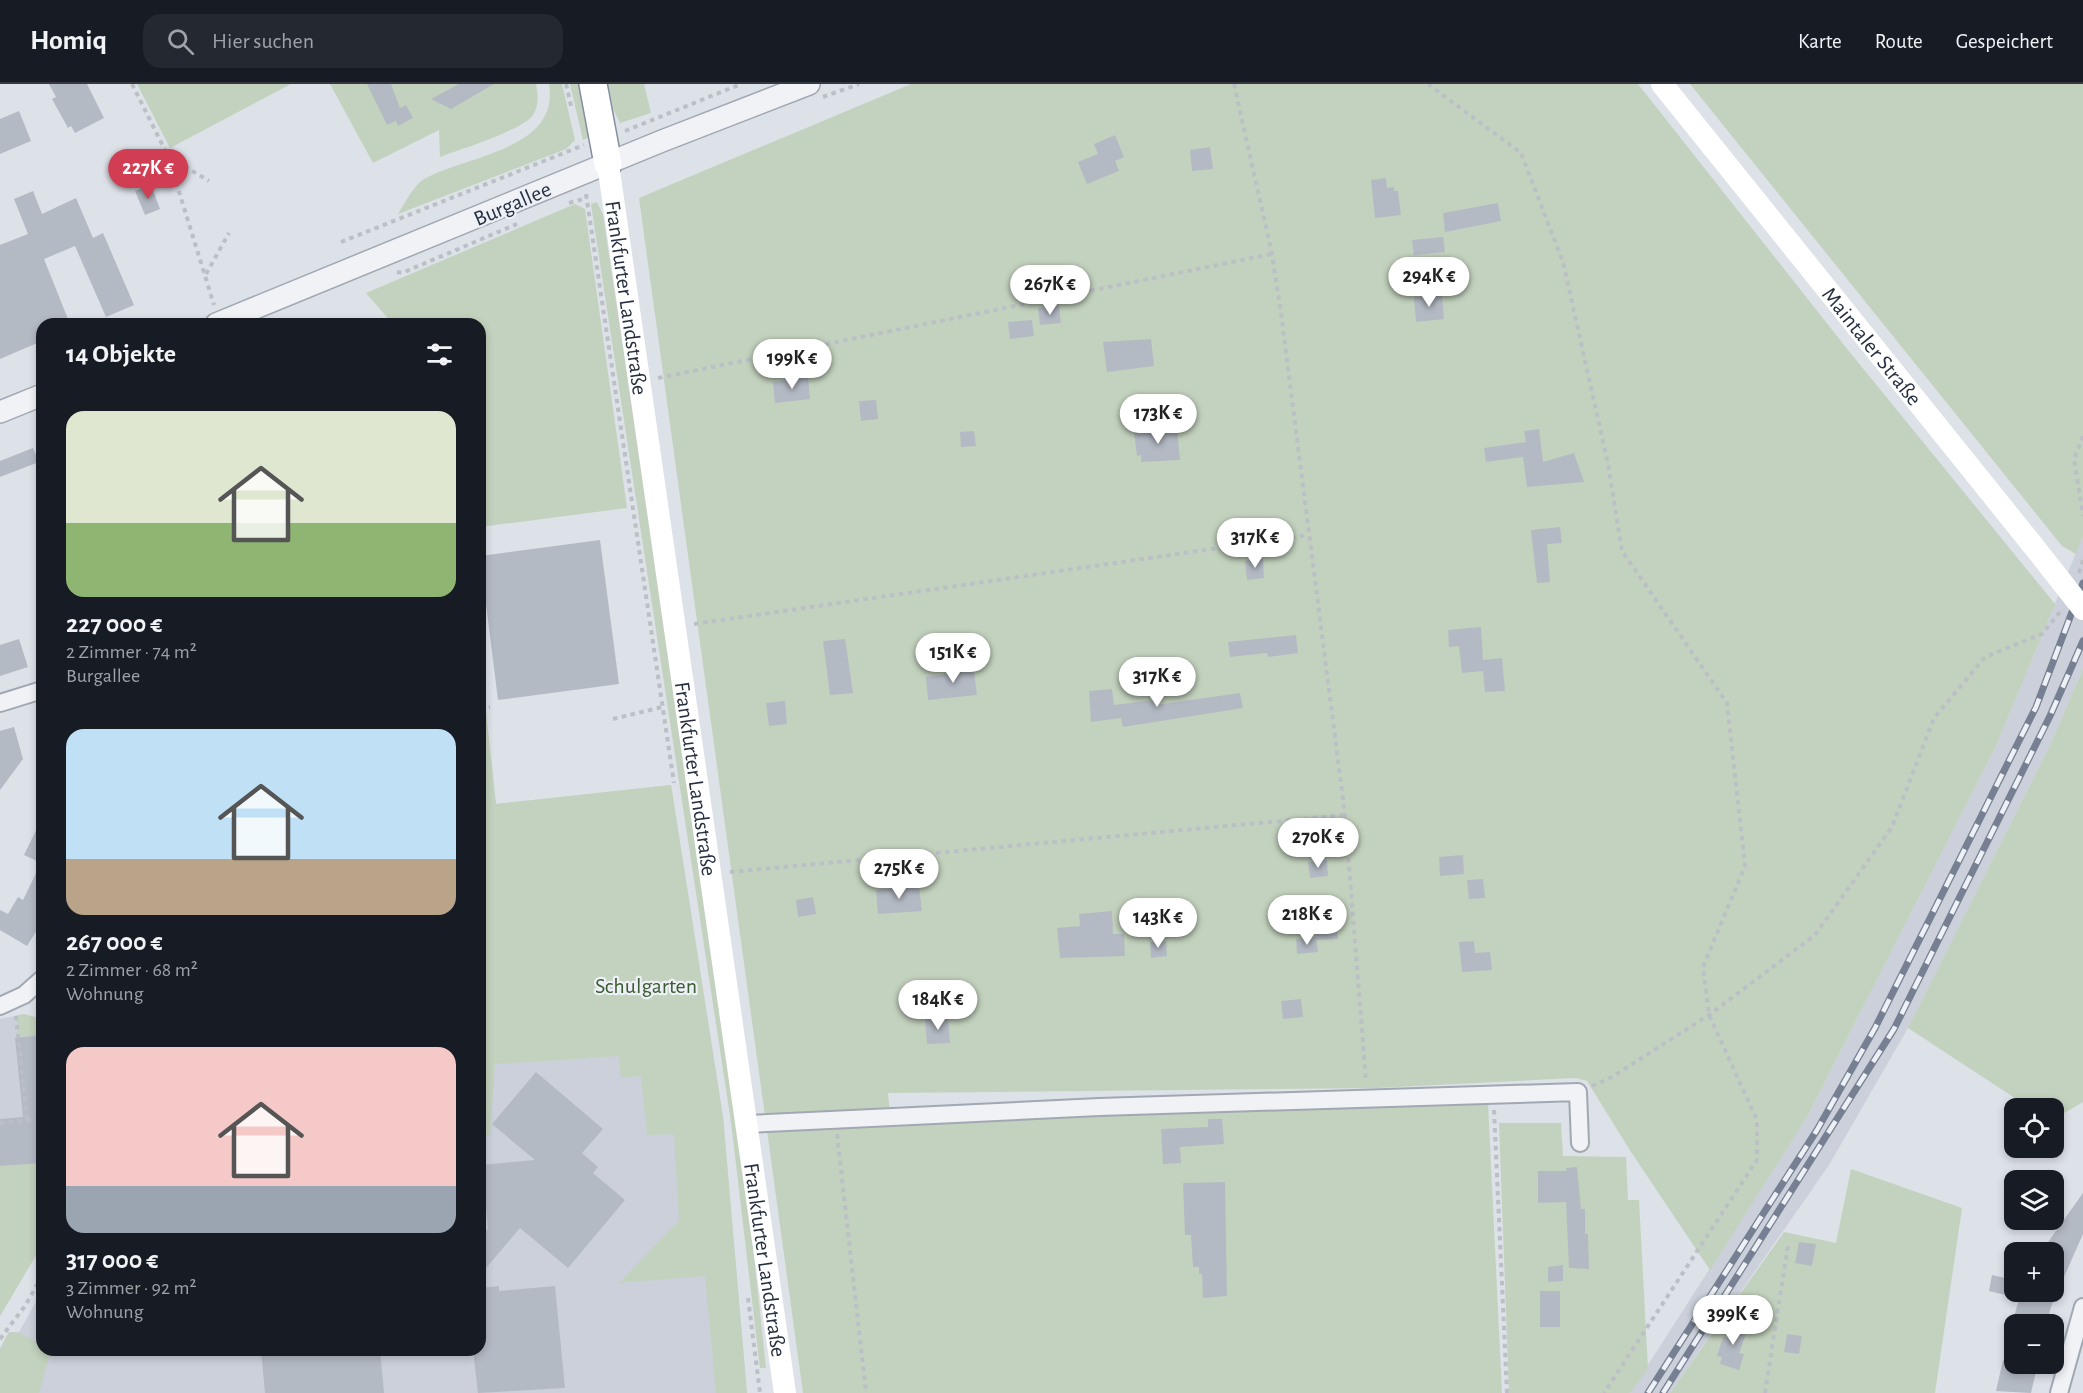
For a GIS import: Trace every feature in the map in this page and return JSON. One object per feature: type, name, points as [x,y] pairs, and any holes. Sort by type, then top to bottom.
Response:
[{"type":"highway","points":[[593,84],[608,164]]},
{"type":"main road","name":"Maintaler Straße","points":[[1662,84],[2031,543],[2073,608]]},
{"type":"main road","name":"Frankfurter Landstraße","points":[[608,164],[785,1393]]},
{"type":"street","name":"Burgallee","points":[[230,318],[809,84]]},
{"type":"street","points":[[0,412],[36,397]]},
{"type":"street","points":[[0,703],[36,692]]},
{"type":"street","points":[[0,1006],[24,995],[36,984]]},
{"type":"street","points":[[748,1124],[1368,1097],[1578,1092],[1580,1143]]},
{"type":"street","points":[[2059,1393],[2083,1307]]},
{"type":"path","points":[[132,84],[168,156],[206,274],[217,318]]},
{"type":"path","points":[[639,125],[741,84]]},
{"type":"path","points":[[1234,84],[1272,254],[1345,815],[1368,1097]]},
{"type":"path","points":[[1428,84],[1521,153],[1563,262],[1608,464],[1622,551],[1727,703],[1745,866],[1703,968],[1709,1015],[1757,1120],[1757,1160],[1604,1393]]},
{"type":"path","points":[[341,242],[581,146]]},
{"type":"path","points":[[168,156],[209,181]]},
{"type":"path","points":[[586,199],[675,787]]},
{"type":"path","points":[[206,274],[229,233]]},
{"type":"path","points":[[639,382],[1272,254]]},
{"type":"path","points":[[2083,436],[2074,459],[2083,516]]},
{"type":"path","points":[[675,627],[1308,535]]},
{"type":"path","points":[[2075,582],[2083,560]]},
{"type":"path","points":[[1578,1092],[1612,1077],[1709,1015],[1815,935],[1892,827],[1934,718],[1985,657],[2042,634],[2073,608]]},
{"type":"path","points":[[613,719],[686,700]]},
{"type":"path","points":[[486,708],[490,707]]},
{"type":"path","points":[[711,873],[1345,815]]},
{"type":"path","points":[[16,1016],[27,1120]]},
{"type":"path","points":[[1494,1094],[1507,1393]]},
{"type":"path","points":[[0,1123],[36,1119]]},
{"type":"path","points":[[835,1119],[866,1393]]},
{"type":"path","points":[[1765,1393],[1788,1245]]},
{"type":"path","points":[[0,1339],[25,1306],[36,1287]]},
{"type":"path","points":[[747,1289],[760,1393]]},
{"type":"shaded area","points":[[2083,536],[2083,669],[2049,747],[1908,1028],[1829,1165],[1670,1393],[1630,1393],[1807,1117],[1996,746]]},
{"type":"shaded area","points":[[486,720],[496,804],[671,785],[723,1117],[747,1393],[0,1393],[0,1349],[9,1332],[19,1332],[36,1302],[36,1356],[486,1356]]},
{"type":"shaded area","points":[[24,1014],[36,1017],[36,1255],[0,1316],[0,1019]]},
{"type":"green space","points":[[137,84],[291,84],[170,148]]},
{"type":"green space","points":[[330,84],[536,84],[538,100],[533,115],[527,121],[490,139],[440,157],[439,130],[373,163]]},
{"type":"green space","points":[[549,84],[562,84],[575,140],[566,149],[398,214],[414,189],[426,178],[508,147],[526,136],[540,123],[549,106]]},
{"type":"green space","points":[[570,84],[582,84],[592,136],[583,140]]},
{"type":"green space","points":[[608,84],[644,84],[651,113],[620,123],[613,109]]},
{"type":"green space","points":[[911,84],[1638,84],[1848,350],[2055,604],[1996,746],[1807,1117],[1710,1270],[1631,1152],[1587,1081],[1576,1078],[1377,1088],[888,1093],[890,1115],[1488,1103],[1502,1393],[803,1393],[639,198]]},
{"type":"green space","points":[[1690,84],[2083,84],[2083,536],[2076,554],[2062,546]]},
{"type":"green space","points":[[597,202],[603,215],[740,1125],[766,1368],[760,1368],[731,1122],[592,211],[591,204]]},
{"type":"green space","points":[[575,204],[585,209],[627,508],[486,526],[486,318],[388,318],[366,293]]},
{"type":"green space","points":[[2083,669],[2083,1102],[2064,1113],[2064,1098],[2015,1098],[1908,1028],[2049,747]]},
{"type":"green space","name":"Schulgarten","points":[[486,711],[496,804],[671,785],[723,1117],[747,1393],[716,1393],[705,1276],[619,1283],[679,1221],[674,1134],[647,1135],[641,1076],[621,1078],[619,1056],[495,1064],[490,1135],[486,1135]]},
{"type":"green space","points":[[24,1014],[36,1017],[36,1035],[19,1037],[16,1016]]},
{"type":"green space","points":[[1499,1123],[1561,1123],[1563,1156],[1626,1157],[1628,1200],[1639,1200],[1648,1369],[1630,1393],[1509,1393]]},
{"type":"green space","points":[[36,1163],[36,1255],[0,1316],[0,1166]]},
{"type":"green space","points":[[1851,1169],[1962,1208],[1935,1393],[1670,1393],[1784,1232],[1836,1243]]},
{"type":"green space","points":[[9,1332],[19,1333],[36,1342],[36,1356],[49,1356],[39,1393],[0,1393],[0,1349]]},
{"type":"building","points":[[49,84],[87,84],[104,118],[75,133],[71,126],[68,128],[52,99],[56,97]]},
{"type":"building","points":[[367,84],[391,84],[400,108],[406,105],[413,118],[398,126],[396,121],[387,125]]},
{"type":"building","points":[[459,84],[494,84],[451,109],[431,99]]},
{"type":"building","points":[[19,111],[31,141],[0,154],[0,119]]},
{"type":"building","points":[[1115,135],[1124,157],[1115,161],[1119,171],[1087,184],[1078,162],[1098,154],[1094,144]]},
{"type":"building","points":[[1210,147],[1213,169],[1192,171],[1190,150]]},
{"type":"building","points":[[1386,178],[1387,188],[1394,187],[1394,191],[1398,191],[1401,215],[1375,218],[1371,180]]},
{"type":"building","points":[[151,185],[160,209],[145,215],[135,191]]},
{"type":"building","points":[[33,191],[42,214],[76,198],[93,238],[103,233],[134,305],[106,317],[75,246],[44,259],[68,318],[36,318],[36,344],[0,359],[0,245],[28,234],[14,199]]},
{"type":"building","points":[[1498,203],[1501,221],[1445,232],[1443,213]]},
{"type":"building","points":[[1443,237],[1445,252],[1414,255],[1412,240]]},
{"type":"building","points":[[1442,295],[1444,319],[1416,322],[1414,297]]},
{"type":"building","points":[[1059,306],[1061,323],[1040,325],[1038,308]]},
{"type":"building","points":[[1032,320],[1034,336],[1010,339],[1008,322]]},
{"type":"building","points":[[1151,339],[1154,366],[1107,372],[1103,342]]},
{"type":"building","points":[[808,377],[810,399],[775,403],[773,382]]},
{"type":"building","points":[[876,400],[878,419],[861,421],[859,401]]},
{"type":"building","points":[[1177,427],[1180,460],[1141,462],[1141,455],[1137,456],[1134,432]]},
{"type":"building","points":[[1539,429],[1543,462],[1574,453],[1584,482],[1527,487],[1523,457],[1486,462],[1484,448],[1526,442],[1524,431]]},
{"type":"building","points":[[974,431],[976,446],[961,447],[960,432]]},
{"type":"building","points":[[33,448],[36,455],[36,463],[0,477],[0,461]]},
{"type":"building","points":[[1560,527],[1562,543],[1547,544],[1550,582],[1537,583],[1531,530]]},
{"type":"building","points":[[600,540],[619,684],[498,700],[486,604],[486,555]]},
{"type":"building","points":[[1263,559],[1264,578],[1247,580],[1245,561]]},
{"type":"building","points":[[1481,627],[1483,660],[1502,658],[1505,691],[1485,692],[1483,671],[1462,673],[1459,646],[1449,647],[1448,630]]},
{"type":"building","points":[[1296,635],[1298,653],[1268,657],[1267,653],[1230,657],[1228,642]]},
{"type":"building","points":[[19,639],[28,667],[0,676],[0,645]]},
{"type":"building","points":[[845,639],[853,693],[830,695],[823,641]]},
{"type":"building","points":[[973,665],[977,695],[928,700],[926,677],[956,673],[955,667]]},
{"type":"building","points":[[1112,689],[1114,705],[1154,700],[1155,705],[1240,693],[1243,708],[1123,727],[1121,718],[1091,722],[1089,691]]},
{"type":"building","points":[[785,701],[787,724],[769,726],[766,703]]},
{"type":"building","points":[[14,727],[23,759],[0,790],[0,731]]},
{"type":"building","points":[[36,830],[36,861],[24,855]]},
{"type":"building","points":[[1463,855],[1464,874],[1440,876],[1439,857]]},
{"type":"building","points":[[1327,860],[1328,876],[1310,878],[1308,862]]},
{"type":"building","points":[[36,873],[36,932],[27,946],[0,930],[0,910],[8,914],[18,897],[23,900]]},
{"type":"building","points":[[1483,879],[1485,898],[1469,899],[1467,880]]},
{"type":"building","points":[[919,886],[922,911],[878,914],[876,890]]},
{"type":"building","points":[[813,897],[816,914],[798,917],[796,900]]},
{"type":"building","points":[[1112,911],[1113,934],[1124,934],[1125,956],[1060,958],[1057,928],[1080,926],[1079,914]]},
{"type":"building","points":[[1335,913],[1338,939],[1316,940],[1314,915]]},
{"type":"building","points":[[1316,937],[1318,952],[1297,954],[1296,939]]},
{"type":"building","points":[[1166,941],[1167,956],[1151,958],[1150,942]]},
{"type":"building","points":[[1474,941],[1475,953],[1490,952],[1492,970],[1462,972],[1459,942]]},
{"type":"building","points":[[1301,999],[1303,1017],[1283,1019],[1281,1001]]},
{"type":"building","points":[[948,1017],[950,1043],[927,1044],[925,1019]]},
{"type":"building","points":[[36,1036],[36,1163],[0,1166],[0,1119],[23,1117],[15,1038]]},
{"type":"building","points":[[536,1072],[603,1129],[582,1153],[598,1167],[593,1173],[625,1200],[568,1268],[520,1228],[486,1268],[486,1231],[488,1229],[486,1165],[535,1160],[492,1124]]},
{"type":"building","points":[[1208,1119],[1222,1119],[1224,1144],[1180,1147],[1181,1163],[1163,1164],[1161,1129],[1208,1127]]},
{"type":"building","points":[[1577,1167],[1581,1209],[1585,1209],[1585,1234],[1588,1234],[1589,1269],[1569,1268],[1566,1202],[1538,1203],[1538,1171],[1566,1171],[1566,1168]]},
{"type":"building","points":[[1225,1182],[1227,1296],[1203,1298],[1202,1274],[1199,1274],[1199,1267],[1193,1267],[1191,1235],[1185,1235],[1183,1183]]},
{"type":"building","points":[[2083,1193],[2083,1234],[2064,1277],[2064,1242],[2048,1242],[2057,1230],[2064,1230],[2064,1220]]},
{"type":"building","points":[[1799,1242],[1816,1244],[1812,1266],[1795,1263]]},
{"type":"building","points":[[1563,1265],[1563,1281],[1548,1282],[1548,1267]]},
{"type":"building","points":[[1992,1275],[2004,1278],[2004,1295],[1989,1291]]},
{"type":"building","points":[[499,1286],[499,1291],[555,1286],[565,1388],[478,1393],[474,1356],[486,1356],[486,1287]]},
{"type":"building","points":[[1540,1291],[1560,1291],[1560,1327],[1540,1327]]},
{"type":"building","points":[[2018,1302],[2053,1302],[2049,1314],[2015,1314]]},
{"type":"building","points":[[1734,1319],[1749,1325],[1739,1353],[1744,1354],[1739,1370],[1720,1364],[1722,1357],[1717,1356],[1723,1337],[1727,1338]]},
{"type":"building","points":[[1787,1334],[1802,1336],[1799,1354],[1784,1352]]},
{"type":"building","points":[[262,1356],[381,1356],[384,1393],[265,1393]]},
{"type":"building","points":[[2003,1360],[2004,1374],[2035,1374],[2031,1393],[1996,1391]]},
{"type":"railway","points":[[1648,1393],[1817,1130],[1875,1028],[2036,707],[2083,583]]},
{"type":"railway","points":[[1663,1393],[1894,1029],[2050,716],[2083,641]]}]
